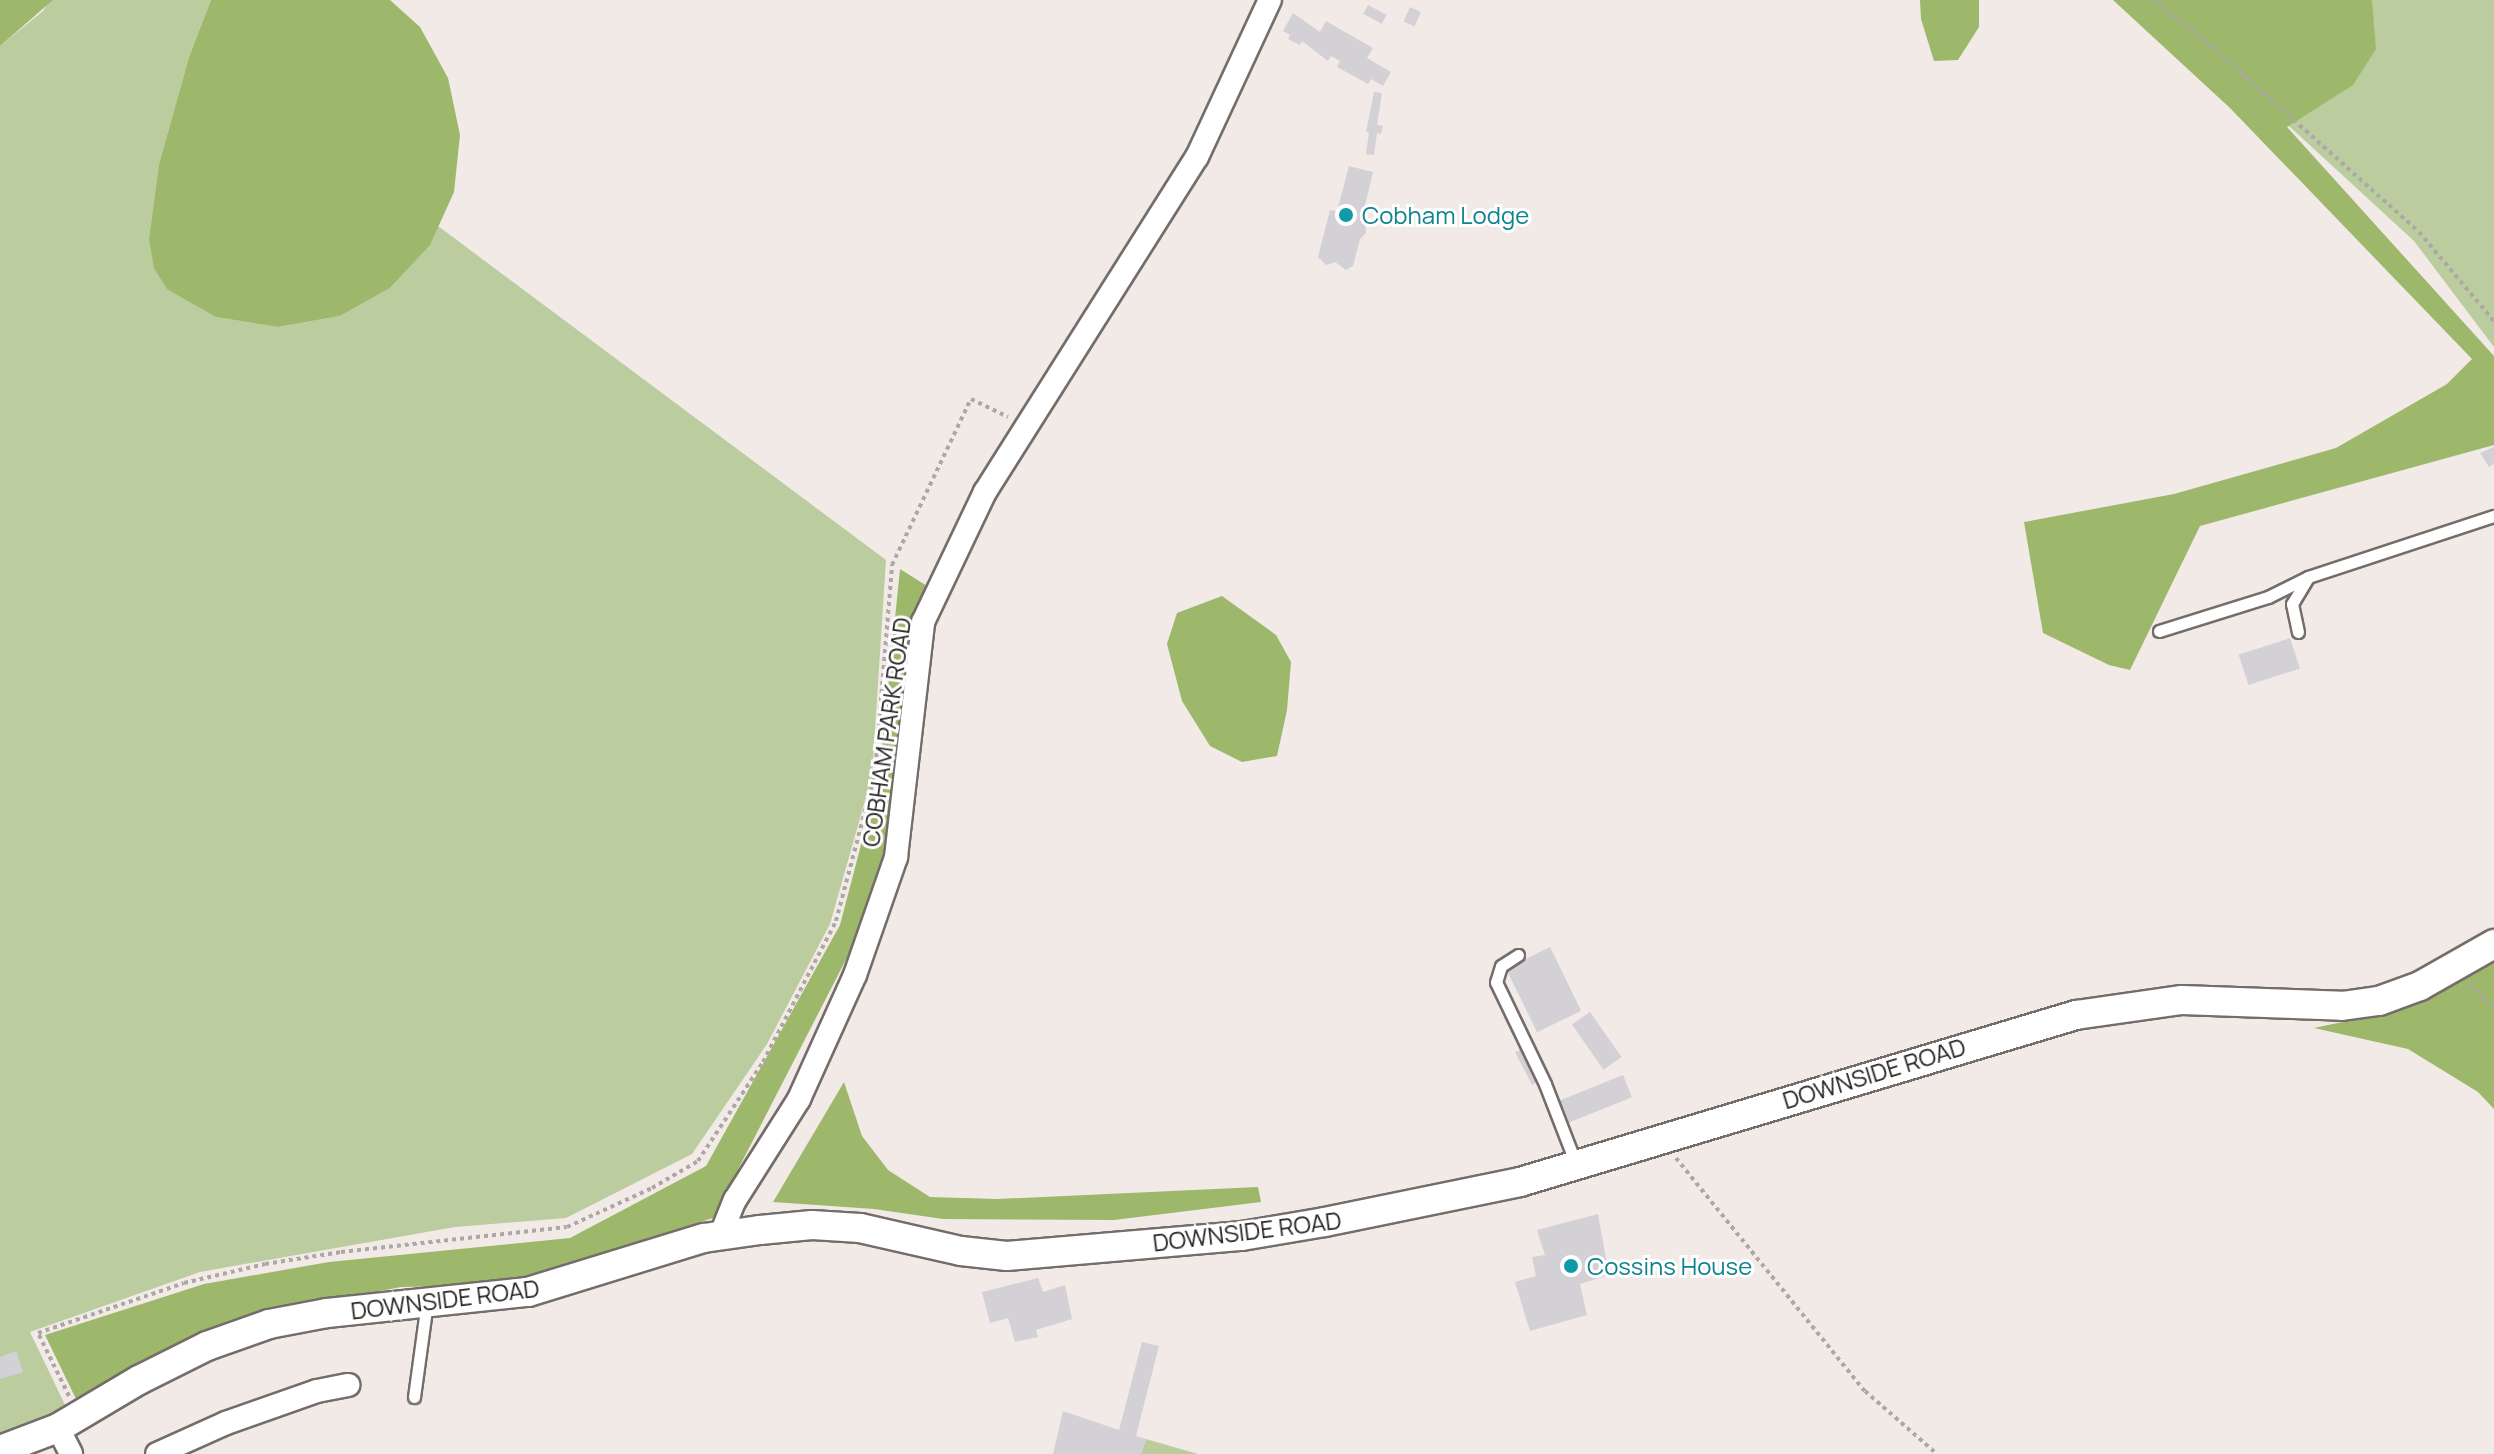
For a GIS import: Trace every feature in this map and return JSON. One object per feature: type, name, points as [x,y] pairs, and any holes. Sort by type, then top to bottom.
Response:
[{"type":"street","name":"COBHAM PARK ROAD","points":[[721,1234],[735,1200],[799,1099],[855,975],[896,857],[923,622],[985,492],[1197,157],[1270,0]]},
{"type":"street","name":"DOWNSIDE ROAD","points":[[0,1450],[69,1422],[174,1361],[243,1332],[327,1313],[528,1292],[721,1234],[837,1226],[880,1231],[981,1254],[1029,1255],[1242,1236],[1325,1222],[1455,1197],[1577,1164],[1659,1137],[2076,1015],[2182,1000],[2361,1005],[2395,996],[2494,944]]},
{"type":"street","points":[[157,1454],[226,1423],[317,1391],[348,1385]]},
{"type":"street","points":[[69,1422],[71,1454]]},
{"type":"lane","points":[[2159,631],[2268,597],[2308,577],[2494,516]]},
{"type":"lane","points":[[2298,632],[2292,604],[2308,577]]},
{"type":"lane","points":[[1518,955],[1501,966],[1496,982],[1545,1084],[1577,1164]]},
{"type":"lane","points":[[414,1397],[427,1301]]},
{"type":"path","points":[[2153,0],[2210,45],[2419,232],[2494,321]]},
{"type":"path","points":[[69,1422],[38,1333],[184,1283],[265,1264],[450,1238],[567,1227],[652,1188],[698,1161],[763,1062],[836,921],[875,773],[892,565],[914,514],[971,399],[1027,426]]},
{"type":"path","points":[[2453,968],[2494,1007]]},
{"type":"path","points":[[1659,1137],[1865,1391],[1937,1454]]},
{"type":"green space","points":[[0,0],[53,0],[0,46]]},
{"type":"green space","points":[[50,0],[211,0],[189,57],[159,164],[149,238],[216,317],[278,327],[340,316],[390,288],[429,245],[438,226],[886,560],[872,776],[830,924],[767,1044],[692,1154],[566,1218],[455,1227],[200,1272],[30,1332],[66,1407],[0,1436],[0,46],[43,11]]},
{"type":"green space","points":[[211,0],[390,0],[420,27],[448,78],[460,135],[454,192],[430,245],[390,288],[340,316],[278,327],[216,317],[167,289],[154,268],[149,238],[159,164],[189,57]]},
{"type":"green space","points":[[1920,0],[1979,0],[1979,27],[1958,60],[1934,61],[1921,19]]},
{"type":"green space","points":[[2113,0],[2372,0],[2376,49],[2353,85],[2287,127],[2494,356],[2494,445],[2200,526],[2130,670],[2109,665],[2043,633],[2024,522],[2174,494],[2336,448],[2447,384],[2472,359],[2230,108]]},
{"type":"green space","points":[[2141,0],[2494,0],[2494,347],[2414,241],[2200,44]]},
{"type":"green space","points":[[900,569],[927,586],[917,612],[888,852],[854,944],[713,1218],[503,1285],[401,1287],[281,1310],[144,1359],[76,1399],[45,1335],[204,1284],[329,1262],[570,1238],[706,1166],[840,925],[879,776]]},
{"type":"green space","points":[[1222,596],[1276,635],[1291,662],[1287,710],[1277,756],[1242,762],[1210,746],[1182,701],[1167,644],[1177,613]]},
{"type":"green space","points":[[2494,953],[2494,1109],[2478,1092],[2408,1049],[2314,1028],[2371,1016],[2444,984]]},
{"type":"green space","points":[[844,1082],[862,1136],[888,1170],[930,1197],[997,1199],[1258,1187],[1261,1202],[1114,1220],[943,1219],[874,1209],[773,1202]]},
{"type":"green space","points":[[1146,1439],[1198,1454],[1141,1454]]},
{"type":"building","points":[[1368,5],[1387,15],[1382,24],[1363,14]]},
{"type":"building","points":[[1410,7],[1421,12],[1414,26],[1403,22]]},
{"type":"building","points":[[1293,13],[1320,32],[1326,21],[1373,48],[1367,58],[1391,72],[1383,86],[1371,79],[1368,84],[1337,67],[1340,61],[1331,56],[1328,61],[1302,41],[1300,45],[1288,39],[1290,35],[1283,31]]},
{"type":"building","points":[[1374,92],[1382,93],[1377,125],[1383,126],[1381,134],[1377,133],[1374,155],[1366,154],[1369,132],[1366,132]]},
{"type":"building","name":"Cobham Lodge","points":[[1349,166],[1373,172],[1362,218],[1365,219],[1366,233],[1360,239],[1353,266],[1346,270],[1335,262],[1326,265],[1318,257],[1330,210],[1337,211]]},
{"type":"building","points":[[2494,447],[2494,464],[2489,467],[2480,453]]},
{"type":"building","points":[[2290,638],[2300,668],[2249,685],[2239,655]]},
{"type":"building","points":[[1550,947],[1581,1011],[1537,1032],[1506,968]]},
{"type":"building","points":[[1590,1012],[1622,1057],[1604,1070],[1572,1025]]},
{"type":"building","points":[[1523,1049],[1540,1080],[1532,1085],[1515,1052]]},
{"type":"building","points":[[1623,1075],[1632,1097],[1566,1124],[1557,1102]]},
{"type":"building","name":"Cossins House","points":[[1598,1214],[1609,1275],[1580,1284],[1587,1315],[1530,1331],[1515,1282],[1536,1276],[1532,1257],[1545,1255],[1537,1230]]},
{"type":"building","points":[[1038,1278],[1043,1292],[1065,1285],[1072,1319],[1036,1330],[1038,1337],[1015,1342],[1008,1318],[990,1323],[982,1292]]},
{"type":"building","points":[[1142,1342],[1159,1346],[1136,1436],[1146,1439],[1141,1454],[1053,1454],[1063,1411],[1119,1430]]},
{"type":"building","points":[[16,1351],[23,1372],[0,1379],[0,1357]]},
{"type":"place","name":"Cobham Lodge","points":[[1346,215]]},
{"type":"place","name":"Cossins House","points":[[1571,1266]]}]
